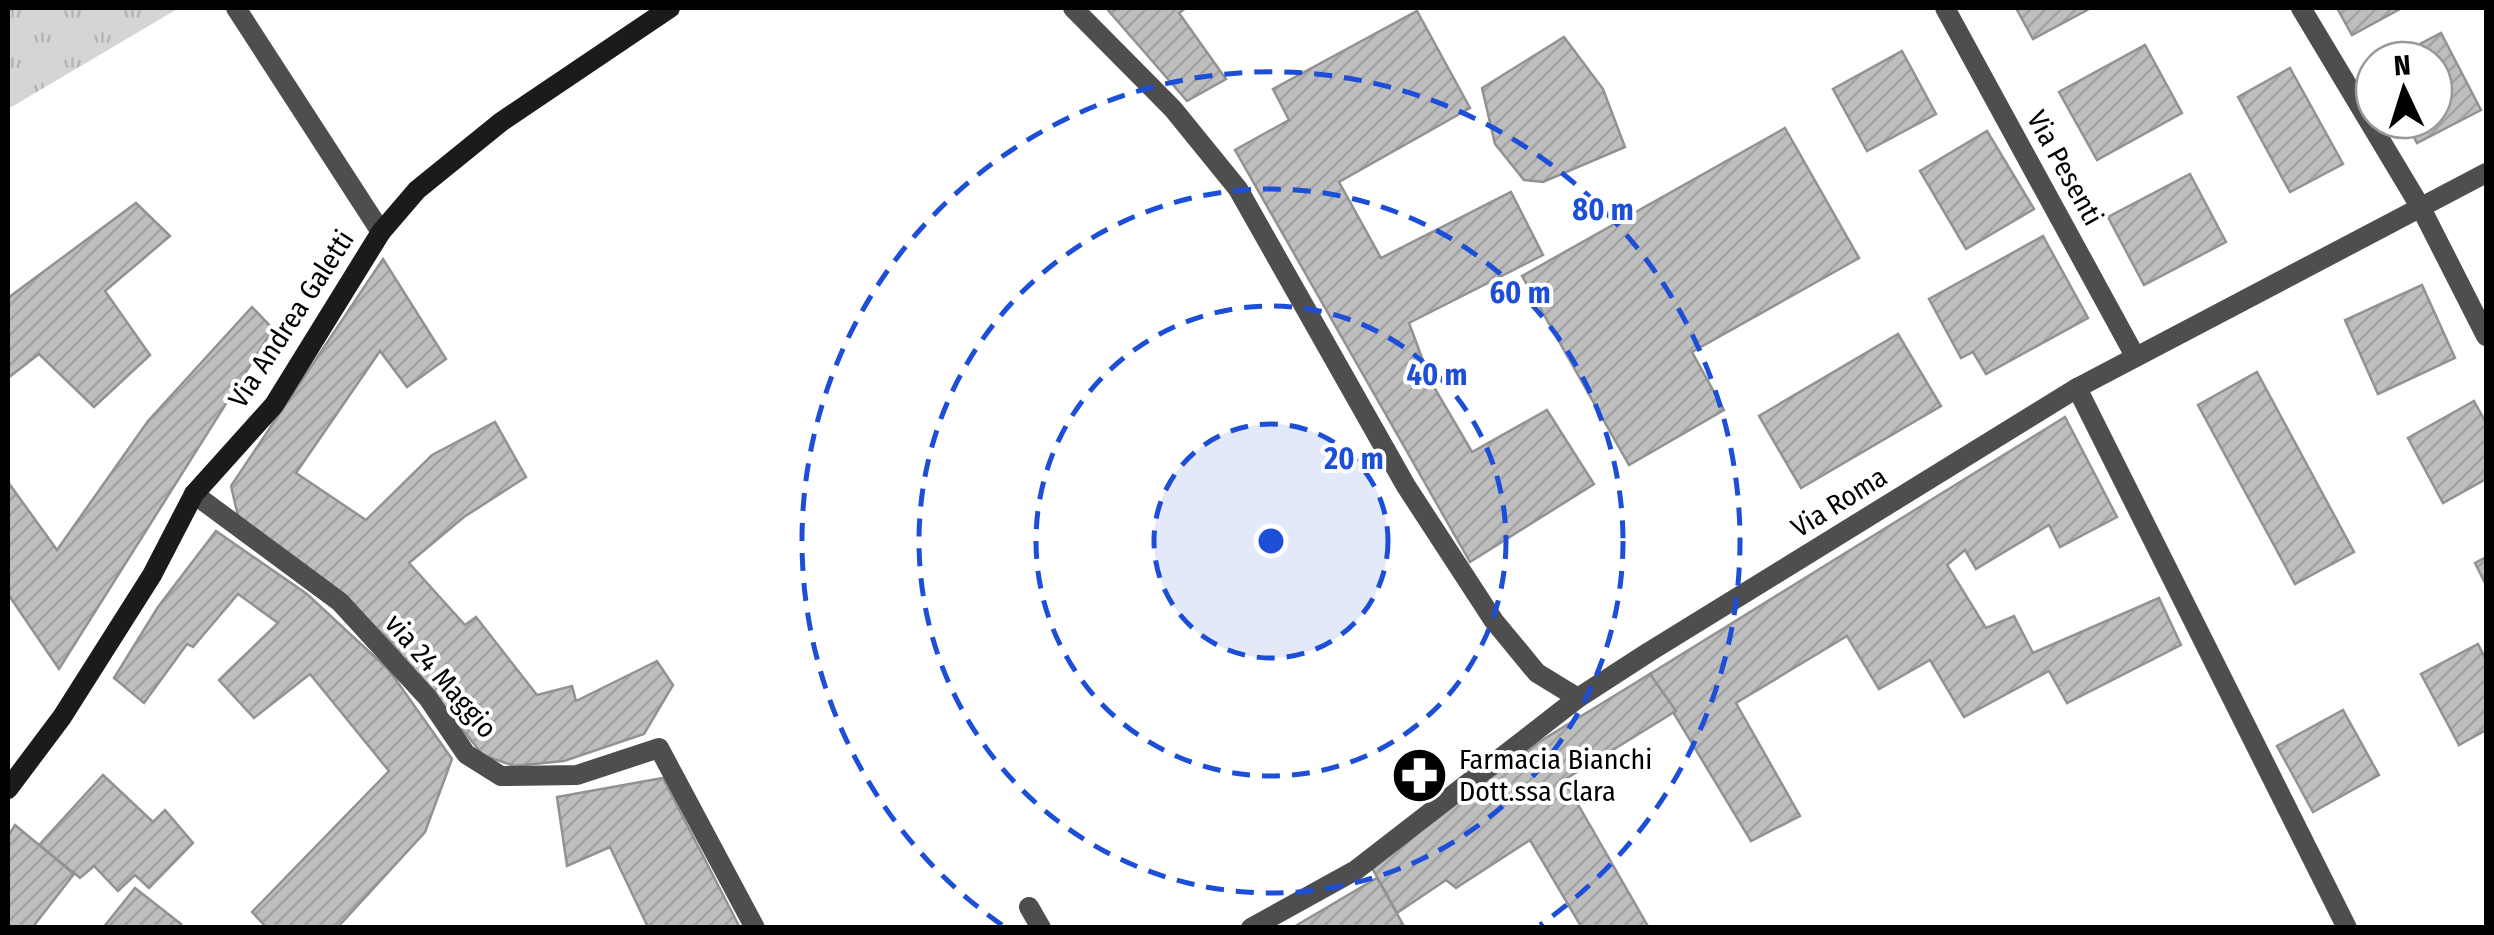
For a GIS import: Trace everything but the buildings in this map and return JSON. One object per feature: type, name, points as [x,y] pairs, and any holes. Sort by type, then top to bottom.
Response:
[{"type":"street","points":[[236,8],[381,232]]},
{"type":"street","name":"Via Andrea Galetti","points":[[8,790],[62,717],[152,575],[194,494],[274,405],[381,232],[417,190],[501,122],[670,8]]},
{"type":"street","points":[[1073,8],[1173,110],[1238,189],[1406,486],[1494,620],[1537,673],[1578,698]]},
{"type":"street","name":"Via Pesenti","points":[[1944,8],[2135,356]]},
{"type":"street","points":[[2301,8],[2421,208],[2486,336]]},
{"type":"street","name":"Via Roma","points":[[1251,928],[1356,870],[1578,698],[2077,388],[2486,173]]},
{"type":"street","points":[[2077,388],[2347,928]]},
{"type":"street","name":"via 24 Maggio","points":[[194,494],[340,602],[428,698],[466,754],[501,776],[577,775],[660,748],[755,928]]},
{"type":"street","points":[[1028,907],[1041,928]]},
{"type":"green space","points":[[8,8],[179,8],[8,109]]},
{"type":"place","name":"Farmacia Bianchi Dott.ssa Clara","points":[[1420,775]]}]
